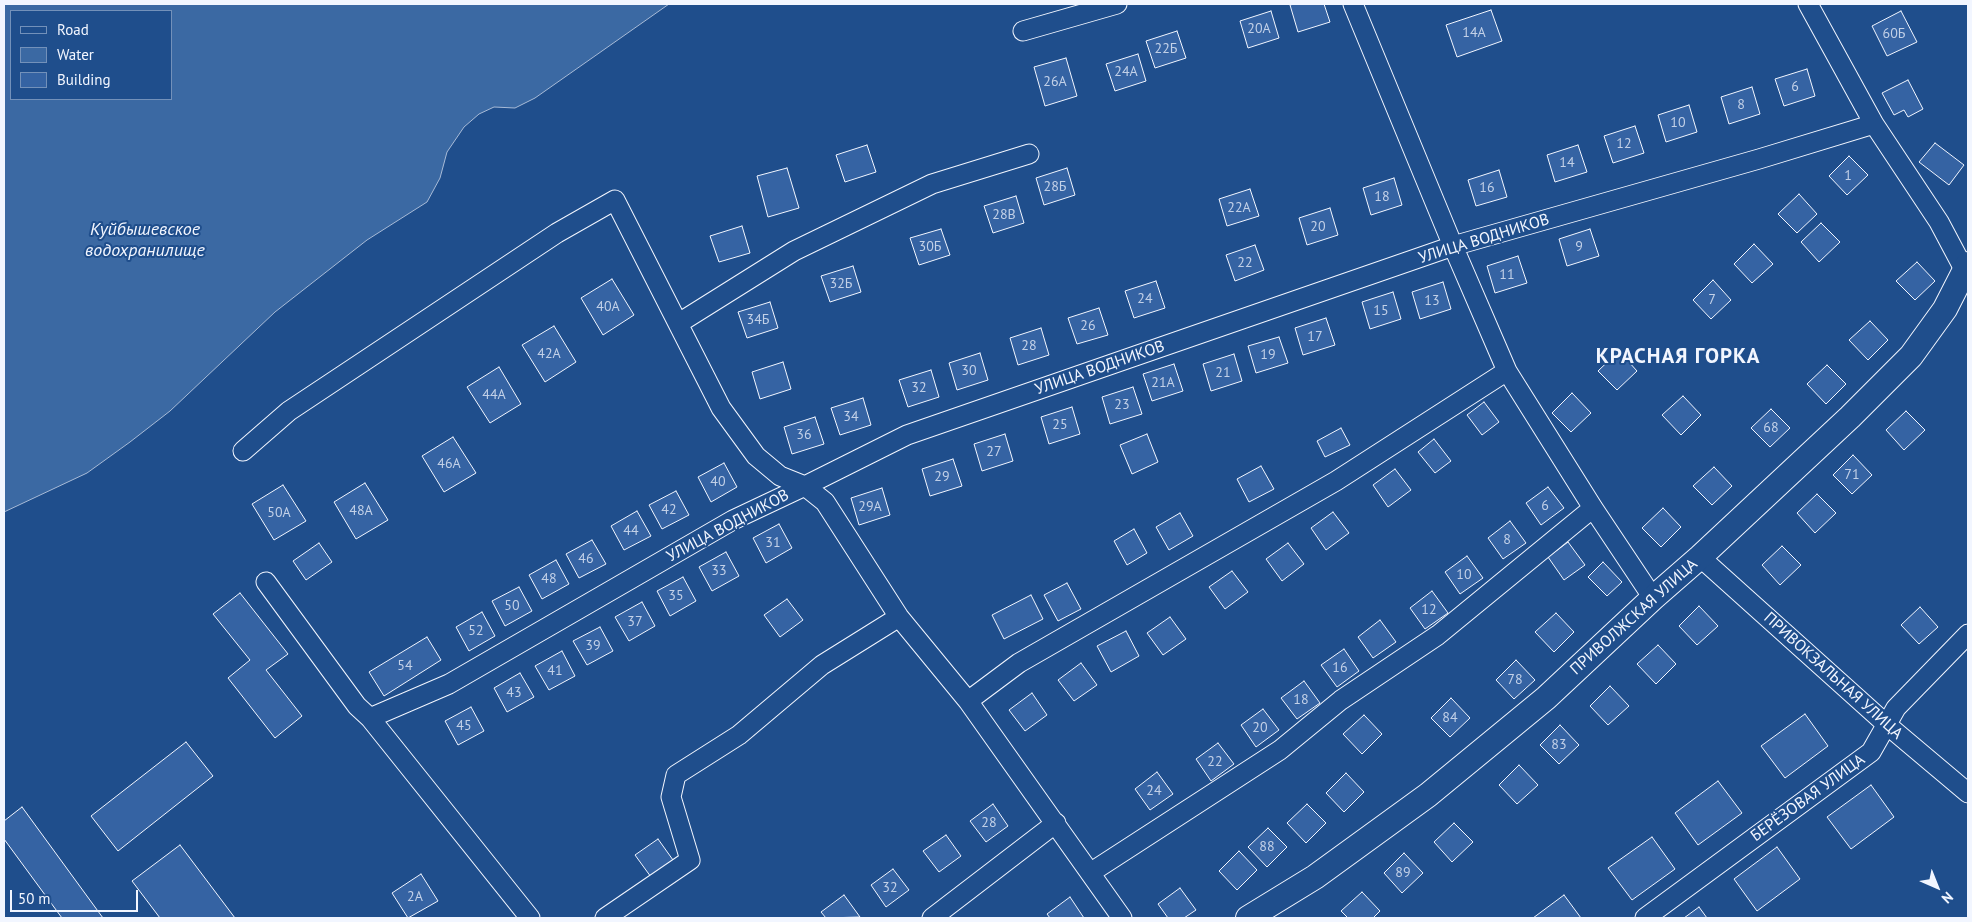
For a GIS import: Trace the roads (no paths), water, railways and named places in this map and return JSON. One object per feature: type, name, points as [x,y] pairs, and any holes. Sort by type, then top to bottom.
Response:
[{"type":"main road","name":"ПРИВОЛЖСКАЯ УЛИЦА","points":[[1248,918],[1315,877],[1428,795],[1546,698],[1700,557],[1911,356],[1930,332],[1965,276]]},
{"type":"street","points":[[1023,31],[1117,4]]},
{"type":"street","points":[[1353,4],[1507,371],[1593,508],[1653,598]]},
{"type":"street","points":[[1808,4],[1874,124],[1939,222],[1965,276]]},
{"type":"street","name":"УЛИЦА ВОДНИКОВ","points":[[370,718],[449,684],[732,520],[907,435],[1453,246],[1749,162],[1874,124]]},
{"type":"street","points":[[679,323],[811,242],[932,184],[1029,154]]},
{"type":"street","points":[[243,451],[289,411],[557,234],[615,200],[721,408],[756,456],[780,476],[805,486],[825,502],[899,617],[968,700],[1122,918]]},
{"type":"street","points":[[968,700],[1019,663],[1336,481],[1507,371]]},
{"type":"street","points":[[1090,873],[1280,750],[1341,700],[1438,635],[1593,508]]},
{"type":"street","name":"ПРИВОКЗАЛЬНАЯ УЛИЦА","points":[[1700,557],[1886,724],[1968,793]]},
{"type":"street","points":[[266,582],[357,706],[370,718],[530,918]]},
{"type":"street","points":[[605,918],[690,860],[671,797],[676,775],[739,735],[822,665],[899,617]]},
{"type":"street","name":"БЕРЁЗОВАЯ УЛИЦА","points":[[1645,918],[1871,752],[1896,708],[1968,634]]},
{"type":"street","points":[[932,918],[1056,823]]},
{"type":"water","name":"Куйбышевское водохранилище","points":[[4,4],[669,4],[535,98],[515,108],[494,107],[479,114],[464,127],[447,152],[440,178],[427,202],[367,240],[275,312],[170,411],[87,473],[4,512]]},
{"type":"district","name":"КРАСНАЯ ГОРКА","points":[[1678,357]]}]
